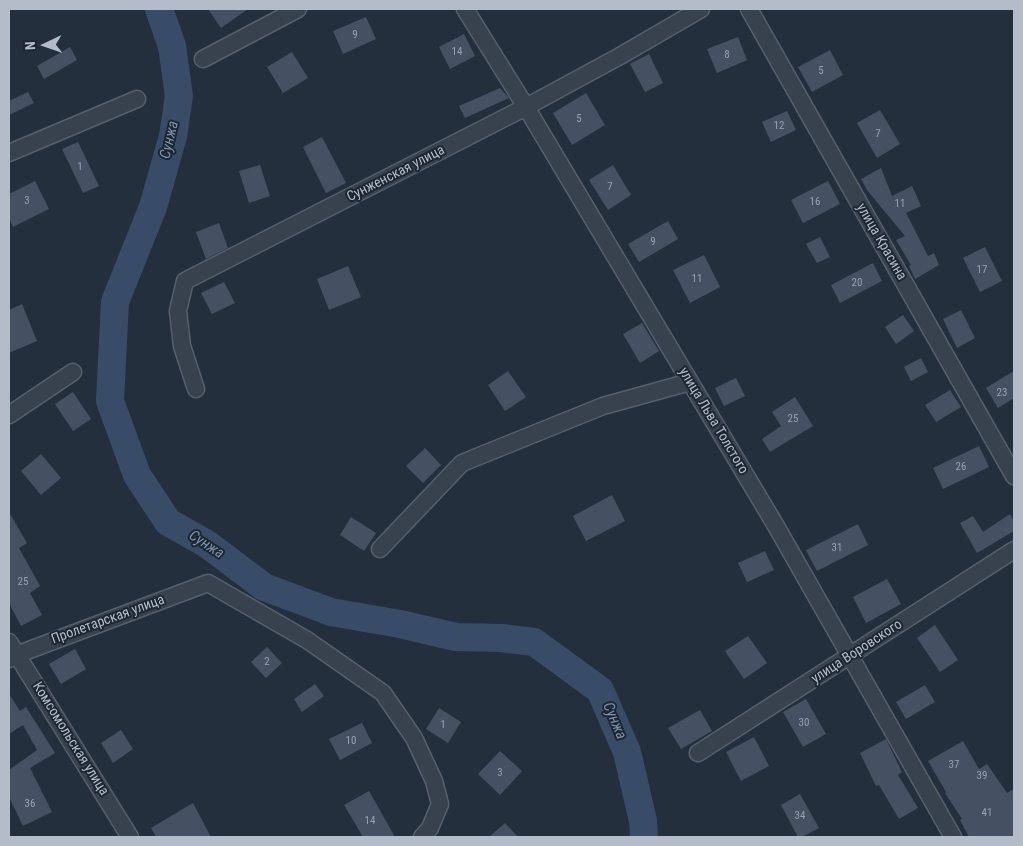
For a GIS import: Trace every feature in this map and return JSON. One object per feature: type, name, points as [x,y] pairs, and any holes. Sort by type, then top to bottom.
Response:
[{"type":"street","points":[[203,59],[298,9]]},
{"type":"street","name":"улица Льва Толстого","points":[[465,9],[526,107],[776,526],[953,837]]},
{"type":"street","name":"Сунженская улица","points":[[196,388],[182,346],[178,311],[185,281],[526,107],[701,9]]},
{"type":"street","name":"улица Красина","points":[[749,9],[1014,476]]},
{"type":"street","points":[[9,153],[137,99]]},
{"type":"street","points":[[9,415],[73,372]]},
{"type":"street","points":[[380,549],[462,463],[603,406],[690,382]]},
{"type":"street","name":"улица Воровского","points":[[698,753],[1014,550]]},
{"type":"street","name":"Пролетарская улица","points":[[12,652],[208,583],[307,640],[383,693],[414,738],[434,781],[440,804],[430,828],[422,837]]},
{"type":"street","name":"Комсомольская улица","points":[[12,652],[130,837]]},
{"type":"building","points":[[208,9],[248,9],[221,28]]},
{"type":"building","points":[[366,17],[376,39],[343,54],[333,31]]},
{"type":"building","points":[[464,34],[475,56],[450,69],[439,47]]},
{"type":"building","points":[[738,37],[747,60],[717,73],[707,49]]},
{"type":"building","points":[[70,47],[77,60],[44,79],[37,66]]},
{"type":"building","points":[[830,50],[843,75],[812,92],[798,67]]},
{"type":"building","points":[[292,52],[308,78],[283,93],[267,67]]},
{"type":"building","points":[[649,54],[663,83],[645,92],[630,64]]},
{"type":"building","points":[[500,88],[509,98],[465,118],[459,106]]},
{"type":"building","points":[[28,92],[34,103],[9,115],[9,101]]},
{"type":"building","points":[[586,93],[605,125],[572,145],[553,113]]},
{"type":"building","points":[[880,110],[900,144],[877,158],[857,123]]},
{"type":"building","points":[[787,111],[796,130],[771,142],[762,122]]},
{"type":"building","points":[[322,137],[346,183],[326,193],[303,147]]},
{"type":"building","points":[[78,142],[99,186],[83,193],[62,149]]},
{"type":"building","points":[[260,165],[270,196],[249,203],[239,171]]},
{"type":"building","points":[[613,165],[631,195],[608,210],[589,180]]},
{"type":"building","points":[[881,168],[892,196],[912,186],[921,206],[906,213],[928,256],[934,253],[939,265],[915,279],[909,266],[911,265],[896,240],[905,236],[867,190],[861,179]]},
{"type":"building","points":[[35,181],[49,209],[13,227],[9,218],[9,194]]},
{"type":"building","points":[[828,181],[840,204],[803,223],[791,200]]},
{"type":"building","points":[[668,221],[678,239],[639,262],[628,244]]},
{"type":"building","points":[[219,223],[228,248],[206,259],[196,232]]},
{"type":"building","points":[[820,237],[830,257],[817,263],[806,244]]},
{"type":"building","points":[[985,247],[1002,281],[980,292],[963,258]]},
{"type":"building","points":[[704,255],[720,287],[690,303],[673,270]]},
{"type":"building","points":[[873,263],[882,281],[840,303],[831,285]]},
{"type":"building","points":[[348,266],[361,297],[329,310],[317,279]]},
{"type":"building","points":[[224,282],[235,303],[212,314],[201,293]]},
{"type":"building","points":[[22,304],[37,341],[9,353],[9,310]]},
{"type":"building","points":[[961,310],[975,338],[957,348],[943,319]]},
{"type":"building","points":[[903,315],[914,331],[896,344],[885,327]]},
{"type":"building","points":[[642,323],[659,351],[640,363],[623,334]]},
{"type":"building","points":[[921,358],[928,372],[911,381],[904,367]]},
{"type":"building","points":[[508,371],[526,397],[505,411],[488,385]]},
{"type":"building","points":[[1014,371],[1014,398],[998,408],[986,388]]},
{"type":"building","points":[[736,378],[745,396],[724,406],[715,388]]},
{"type":"building","points":[[950,390],[961,407],[936,422],[925,405]]},
{"type":"building","points":[[73,392],[91,419],[73,431],[55,404]]},
{"type":"building","points":[[795,397],[813,426],[770,452],[762,439],[781,426],[772,412]]},
{"type":"building","points":[[979,446],[989,467],[943,489],[933,468]]},
{"type":"building","points":[[425,448],[441,465],[423,483],[406,466]]},
{"type":"building","points":[[41,454],[61,478],[41,495],[21,471]]},
{"type":"building","points":[[612,495],[625,521],[586,541],[573,516]]},
{"type":"building","points":[[9,512],[27,543],[19,548],[40,586],[30,593],[42,615],[21,626],[9,603]]},
{"type":"building","points":[[1010,514],[1014,522],[1014,531],[977,553],[960,523],[973,516],[983,532]]},
{"type":"building","points":[[351,517],[376,533],[364,551],[340,535]]},
{"type":"building","points":[[858,524],[868,545],[817,571],[806,550]]},
{"type":"building","points":[[765,551],[774,570],[747,582],[738,563]]},
{"type":"building","points":[[887,579],[901,604],[866,623],[853,597]]},
{"type":"building","points":[[935,625],[958,660],[940,672],[917,638]]},
{"type":"building","points":[[748,636],[767,663],[744,679],[725,651]]},
{"type":"building","points":[[267,647],[282,663],[266,678],[251,662]]},
{"type":"building","points":[[75,649],[86,669],[61,684],[49,664]]},
{"type":"building","points":[[315,684],[324,696],[302,712],[294,699]]},
{"type":"building","points":[[925,685],[935,702],[906,719],[896,702]]},
{"type":"building","points":[[9,694],[20,711],[26,707],[55,753],[30,768],[52,812],[23,826],[9,797],[9,770],[37,750],[23,725],[9,734]]},
{"type":"building","points":[[806,699],[826,734],[803,747],[783,712]]},
{"type":"building","points":[[439,708],[461,722],[448,743],[426,729]]},
{"type":"building","points":[[700,710],[712,731],[681,749],[668,728]]},
{"type":"building","points":[[362,723],[372,743],[340,760],[329,739]]},
{"type":"building","points":[[121,730],[133,749],[113,763],[101,743]]},
{"type":"building","points":[[754,737],[769,766],[741,781],[726,752]]},
{"type":"building","points":[[886,739],[902,772],[898,775],[918,808],[899,819],[879,785],[876,786],[860,753]]},
{"type":"building","points":[[963,741],[979,769],[987,764],[1007,793],[1014,789],[1014,837],[969,837],[960,820],[962,819],[945,793],[928,761]]},
{"type":"building","points":[[500,751],[522,771],[500,795],[478,774]]},
{"type":"building","points":[[369,791],[395,837],[363,837],[344,805]]},
{"type":"building","points":[[800,794],[819,828],[802,837],[798,837],[781,805]]},
{"type":"building","points":[[193,803],[211,837],[156,837],[151,828]]},
{"type":"building","points":[[505,823],[518,837],[489,837]]},
{"type":"waterway","name":"Сунжа","points":[[159,9],[172,46],[179,96],[173,136],[153,207],[115,302],[110,401],[137,475],[168,522],[207,544],[264,587],[331,612],[400,624],[456,637],[501,638],[534,642],[600,690],[627,752],[643,821],[644,837]]}]
